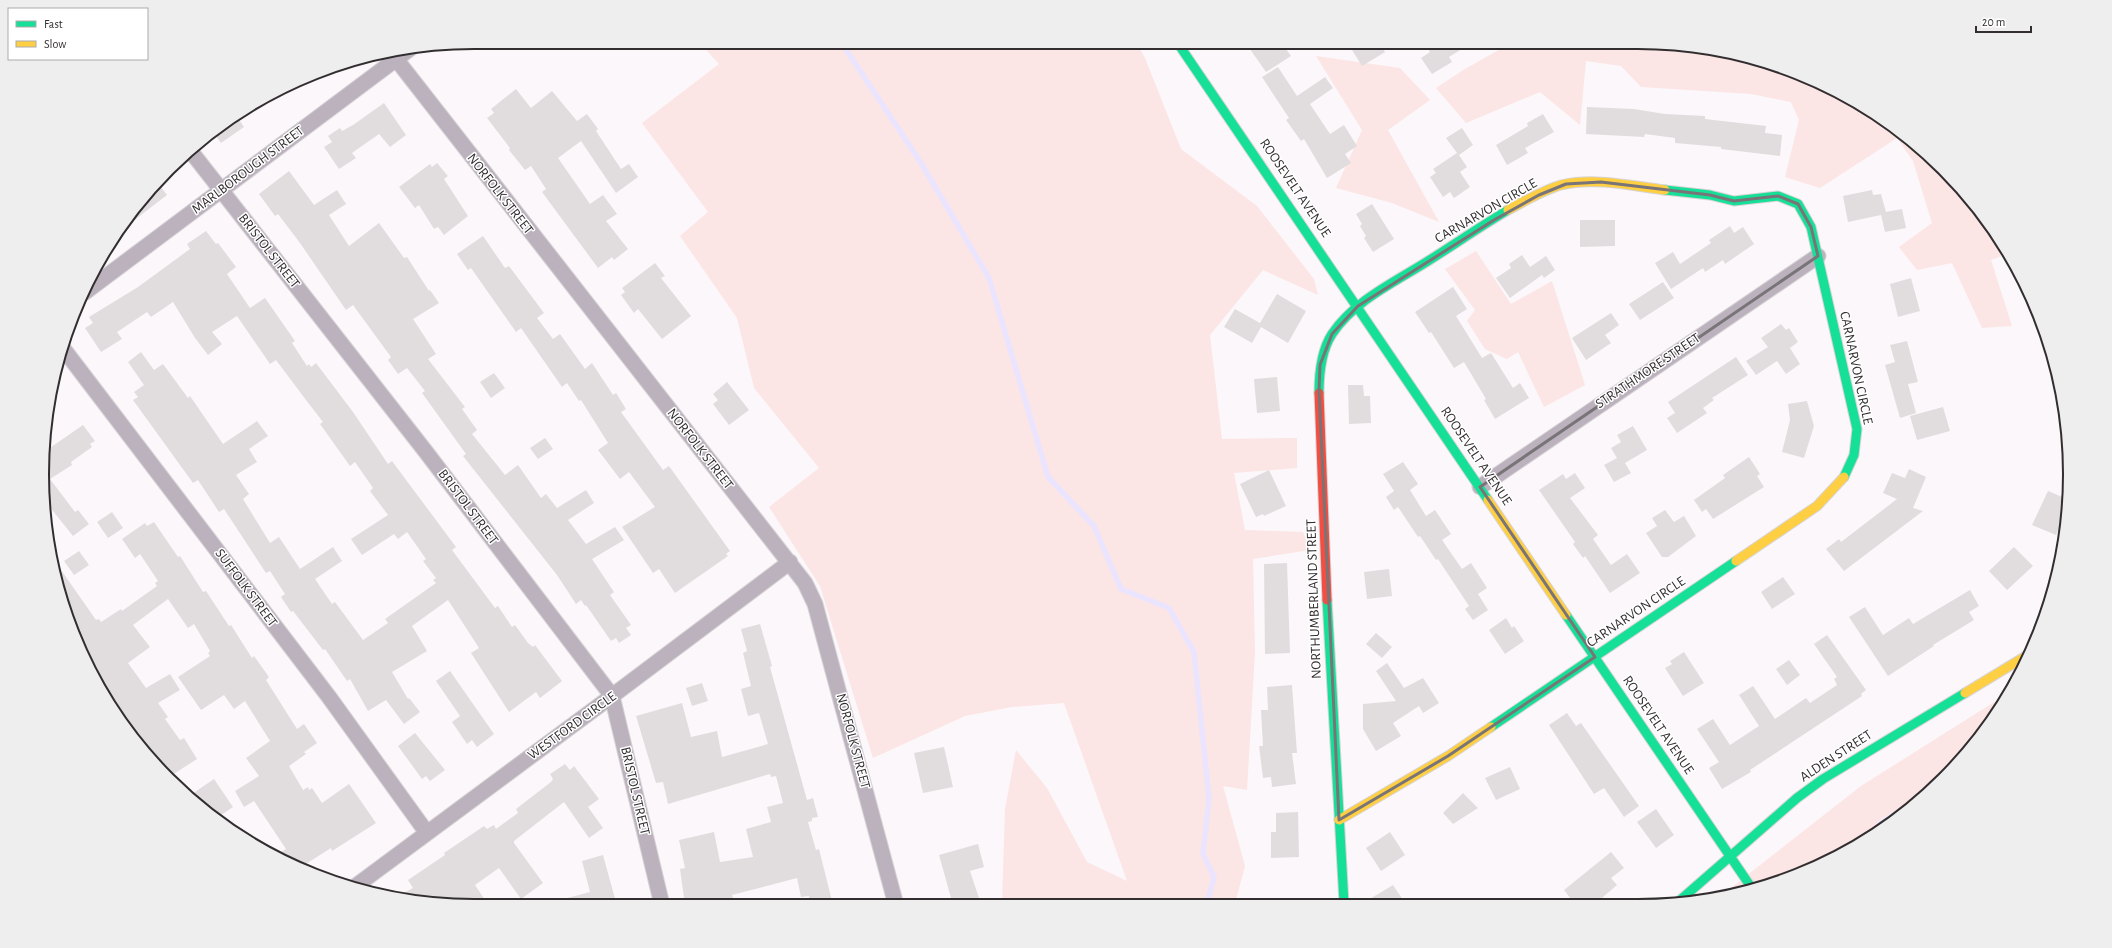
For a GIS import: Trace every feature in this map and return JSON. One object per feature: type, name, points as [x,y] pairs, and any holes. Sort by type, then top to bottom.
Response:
[{"type":"street","name":"ROOSEVELT AVENUE","points":[[1183,49],[1749,885]]},
{"type":"street","name":"MARLBOROUGH STREET","points":[[93,286],[221,190],[390,57]]},
{"type":"street","name":"NORFOLK STREET","points":[[394,57],[805,583],[815,604],[894,899]]},
{"type":"street","name":"BRISTOL STREET","points":[[193,155],[431,458],[612,696],[661,899]]},
{"type":"street","name":"CARNARVON CIRCLE","points":[[1339,820],[1448,756],[1817,506],[1842,480],[1850,468],[1856,450],[1857,429],[1811,227],[1803,210],[1798,204],[1785,198],[1772,196],[1734,201],[1710,195],[1601,182],[1575,182],[1548,191],[1512,209],[1358,306]]},
{"type":"street","name":"STRATHMORE STREET","points":[[1480,487],[1818,256]]},
{"type":"street","name":"NORTHUMBERLAND STREET","points":[[1344,899],[1329,645],[1319,377],[1323,354],[1332,334],[1358,306]]},
{"type":"street","name":"SUFFOLK STREET","points":[[67,353],[324,691],[427,833]]},
{"type":"street","name":"WESTFORD CIRCLE","points":[[359,883],[790,562]]},
{"type":"street","name":"ALDEN STREET","points":[[1685,896],[1730,856],[1823,779],[2020,660]]},
{"type":"highlighted area","points":[[1601,182],[1710,195],[1734,201],[1778,196],[1798,204],[1811,227],[1818,256],[1480,487],[1595,657],[1448,756],[1339,820],[1319,390],[1320,365],[1332,334],[1358,306],[1494,220],[1539,195],[1566,184]]},
{"type":"shaded area","points":[[705,49],[1140,49],[1145,58],[1181,149],[1257,206],[1314,279],[1318,295],[1263,270],[1210,335],[1222,439],[1297,438],[1297,468],[1234,473],[1245,530],[1303,532],[1310,550],[1253,559],[1255,652],[1247,790],[1223,786],[1245,866],[1236,899],[1002,899],[1005,809],[1016,750],[1047,788],[1087,862],[1127,881],[1064,703],[1012,707],[965,716],[873,758],[820,586],[769,507],[819,468],[754,388],[737,318],[680,236],[708,212],[642,123],[719,64]]},
{"type":"shaded area","points":[[1501,49],[1666,50],[1721,57],[1748,63],[1801,81],[1851,106],[1897,137],[1939,173],[1958,194],[1975,215],[2002,256],[1991,260],[2012,326],[1982,328],[1952,263],[1917,270],[1899,247],[1932,223],[1913,161],[1897,138],[1820,188],[1785,177],[1799,120],[1791,102],[1751,94],[1641,87],[1621,66],[1586,61],[1580,125],[1540,92],[1466,123],[1436,88],[1465,69]]},
{"type":"shaded area","points":[[1316,56],[1400,68],[1430,100],[1388,130],[1439,222],[1392,203],[1336,188],[1362,130]]},
{"type":"shaded area","points":[[1476,251],[1511,304],[1552,281],[1585,385],[1544,407],[1518,352],[1507,359],[1485,349],[1467,321],[1475,310],[1445,269]]},
{"type":"shaded area","points":[[1997,700],[1975,733],[1939,775],[1907,803],[1879,821],[1874,827],[1850,842],[1801,867],[1748,885],[1730,889],[1861,786]]},
{"type":"shaded area","points":[[1902,807],[1874,827],[1879,821]]},
{"type":"building","points":[[1250,49],[1286,49],[1291,56],[1266,72]]},
{"type":"building","points":[[1351,49],[1383,49],[1385,52],[1362,66]]},
{"type":"building","points":[[1428,49],[1462,49],[1449,57],[1452,62],[1432,74],[1421,58],[1430,52]]},
{"type":"building","points":[[1278,67],[1297,96],[1325,77],[1333,88],[1310,104],[1330,134],[1344,125],[1357,146],[1345,154],[1351,163],[1327,178],[1304,139],[1301,141],[1286,120],[1289,118],[1262,77]]},
{"type":"building","points":[[516,89],[531,108],[552,91],[577,121],[587,114],[598,129],[596,131],[621,169],[629,164],[638,177],[616,193],[581,141],[558,158],[590,204],[603,195],[617,214],[606,221],[628,249],[614,260],[612,257],[598,268],[542,192],[546,189],[531,166],[525,170],[487,118],[494,113],[491,109]]},
{"type":"building","points":[[384,103],[406,135],[390,147],[379,134],[352,153],[356,158],[339,169],[324,147],[332,142],[328,136],[340,128],[342,131],[353,125]]},
{"type":"building","points":[[1587,107],[1634,109],[1665,114],[1705,116],[1705,119],[1766,126],[1765,133],[1782,135],[1780,156],[1721,149],[1721,147],[1675,143],[1675,138],[1645,134],[1644,137],[1586,134]]},
{"type":"building","points":[[1543,114],[1554,132],[1525,148],[1528,153],[1507,165],[1496,145],[1528,126],[1527,123]]},
{"type":"building","points":[[239,120],[244,127],[221,143],[216,136]]},
{"type":"building","points":[[1462,128],[1473,145],[1459,155],[1467,167],[1460,172],[1470,187],[1454,198],[1450,192],[1443,197],[1430,177],[1436,173],[1433,169],[1457,153],[1446,138]]},
{"type":"building","points":[[437,163],[448,176],[444,179],[468,216],[444,235],[438,227],[434,229],[419,205],[415,208],[399,187],[430,164],[432,167]]},
{"type":"building","points":[[289,171],[314,205],[337,190],[346,204],[329,215],[349,246],[379,223],[404,258],[407,257],[429,291],[430,290],[439,303],[413,319],[436,354],[428,359],[465,407],[462,409],[477,430],[472,434],[505,475],[518,465],[541,498],[546,494],[557,508],[586,490],[594,503],[568,520],[586,544],[615,527],[624,540],[592,559],[614,592],[610,595],[631,625],[626,628],[631,635],[619,643],[616,638],[611,641],[586,605],[585,606],[581,600],[576,604],[557,575],[463,456],[466,454],[422,393],[425,391],[407,368],[398,374],[388,360],[391,357],[353,305],[346,310],[300,243],[278,214],[275,216],[259,194]]},
{"type":"building","points":[[161,187],[167,195],[132,222]]},
{"type":"building","points":[[1872,190],[1873,195],[1881,194],[1886,212],[1902,209],[1906,228],[1885,232],[1881,215],[1848,222],[1843,196]]},
{"type":"building","points":[[1372,204],[1394,239],[1373,252],[1364,238],[1366,236],[1360,226],[1362,224],[1356,214]]},
{"type":"building","points":[[1580,220],[1615,220],[1615,246],[1580,247]]},
{"type":"building","points":[[1730,226],[1734,233],[1743,227],[1754,244],[1725,264],[1723,260],[1705,272],[1703,268],[1671,289],[1655,263],[1673,252],[1680,264],[1711,243],[1709,240]]},
{"type":"building","points":[[206,231],[216,244],[218,243],[236,267],[227,274],[250,308],[265,298],[295,341],[292,343],[307,366],[309,364],[311,367],[316,363],[353,412],[388,464],[392,461],[456,547],[452,550],[495,608],[498,606],[512,627],[515,625],[528,643],[533,647],[535,645],[562,681],[540,698],[536,692],[509,712],[471,653],[479,648],[448,600],[412,626],[427,651],[392,672],[408,699],[409,698],[420,712],[404,724],[386,700],[368,711],[350,679],[347,681],[325,649],[323,650],[293,611],[291,612],[281,597],[285,594],[270,571],[266,573],[224,509],[219,512],[198,480],[193,483],[133,400],[138,397],[134,392],[144,385],[128,362],[141,352],[154,370],[163,364],[188,398],[190,396],[223,444],[257,421],[268,436],[249,449],[257,462],[236,475],[249,494],[243,499],[270,543],[279,537],[300,569],[333,547],[342,561],[315,579],[332,604],[335,602],[363,640],[388,623],[385,619],[436,583],[433,580],[436,578],[423,561],[426,559],[407,532],[398,539],[394,534],[362,555],[351,539],[388,515],[370,491],[373,488],[355,462],[350,466],[320,424],[323,422],[276,360],[270,364],[237,316],[212,332],[222,344],[208,355],[195,338],[173,302],[151,317],[147,312],[117,332],[122,339],[101,352],[85,328],[93,323],[89,317],[138,287],[190,249],[187,244]]},
{"type":"building","points":[[483,236],[505,268],[509,266],[544,313],[537,318],[553,339],[560,334],[585,369],[592,363],[613,395],[616,393],[626,409],[621,412],[663,470],[669,466],[730,551],[726,554],[728,556],[675,593],[659,569],[653,573],[622,527],[655,507],[629,472],[620,479],[598,450],[608,443],[581,400],[579,401],[567,383],[562,387],[521,328],[516,332],[471,268],[468,270],[457,254]]},
{"type":"building","points":[[1522,255],[1530,267],[1546,256],[1555,270],[1544,278],[1542,275],[1510,298],[1496,278],[1511,268],[1509,264]]},
{"type":"building","points":[[655,263],[665,276],[661,278],[691,316],[662,339],[638,309],[634,313],[621,295],[625,292],[622,288]]},
{"type":"building","points":[[1911,278],[1920,311],[1898,317],[1890,284]]},
{"type":"building","points":[[1663,282],[1674,298],[1640,320],[1629,304]]},
{"type":"building","points":[[1453,287],[1467,309],[1456,316],[1482,358],[1491,353],[1513,388],[1520,383],[1529,398],[1495,419],[1484,400],[1486,399],[1464,362],[1454,368],[1431,332],[1429,333],[1415,312]]},
{"type":"building","points":[[1277,294],[1306,311],[1288,343],[1261,327],[1252,343],[1224,327],[1235,309],[1260,323]]},
{"type":"building","points":[[1611,313],[1619,325],[1605,335],[1611,343],[1586,360],[1572,338]]},
{"type":"building","points":[[1781,324],[1786,330],[1789,328],[1798,342],[1790,348],[1800,364],[1786,374],[1777,361],[1756,375],[1746,361],[1768,347],[1761,338]]},
{"type":"building","points":[[1907,341],[1918,382],[1908,384],[1916,413],[1900,418],[1885,365],[1895,362],[1890,345]]},
{"type":"building","points":[[1736,357],[1748,375],[1712,398],[1714,400],[1703,408],[1707,413],[1677,433],[1667,418],[1675,413],[1668,402]]},
{"type":"building","points":[[494,373],[505,388],[491,398],[480,382]]},
{"type":"building","points":[[1277,377],[1280,411],[1257,413],[1254,379]]},
{"type":"building","points":[[727,382],[749,410],[729,425],[713,404],[718,400],[713,394]]},
{"type":"building","points":[[1348,385],[1363,385],[1364,396],[1370,396],[1371,423],[1349,424]]},
{"type":"building","points":[[1807,401],[1814,426],[1804,458],[1782,452],[1790,420],[1788,404]]},
{"type":"building","points":[[1943,407],[1950,431],[1917,440],[1910,416]]},
{"type":"building","points":[[83,425],[95,441],[90,444],[92,447],[71,462],[72,465],[50,479],[75,512],[78,510],[89,524],[73,536],[51,508],[49,474],[50,448]]},
{"type":"building","points":[[1633,426],[1647,450],[1625,463],[1631,473],[1614,482],[1604,465],[1617,458],[1611,448],[1621,442],[1617,435]]},
{"type":"building","points":[[545,438],[553,449],[538,459],[530,448]]},
{"type":"building","points":[[1749,457],[1760,474],[1757,476],[1764,487],[1713,519],[1706,509],[1702,512],[1694,500],[1725,478],[1723,475]]},
{"type":"building","points":[[1403,462],[1418,484],[1410,490],[1426,516],[1435,510],[1451,534],[1442,540],[1462,569],[1471,563],[1487,588],[1478,594],[1488,610],[1473,620],[1465,609],[1469,606],[1438,559],[1436,560],[1420,536],[1418,537],[1398,507],[1394,510],[1386,497],[1394,491],[1383,474]]},
{"type":"building","points":[[1909,469],[1926,477],[1913,508],[1923,511],[1844,571],[1826,549],[1839,539],[1841,542],[1897,499],[1883,493],[1892,473],[1905,478]]},
{"type":"building","points":[[1269,470],[1286,506],[1264,516],[1263,514],[1256,517],[1240,484]]},
{"type":"building","points":[[1575,473],[1585,488],[1570,498],[1598,535],[1593,539],[1611,565],[1627,554],[1640,573],[1610,593],[1585,556],[1583,558],[1573,544],[1575,542],[1539,490],[1563,474],[1566,479]]},
{"type":"building","points":[[2048,491],[2062,497],[2059,528],[2056,535],[2032,525]]},
{"type":"building","points":[[1665,510],[1674,522],[1684,516],[1696,536],[1668,557],[1662,557],[1646,533],[1657,526],[1652,518]]},
{"type":"building","points":[[112,512],[123,528],[108,538],[97,522]]},
{"type":"building","points":[[154,522],[178,557],[180,556],[203,592],[206,591],[229,626],[231,625],[252,658],[254,656],[269,677],[266,680],[297,729],[304,724],[317,743],[304,752],[306,754],[289,766],[303,790],[308,787],[309,790],[312,788],[322,803],[349,784],[376,823],[332,851],[331,848],[305,864],[281,852],[286,849],[254,801],[244,807],[235,791],[259,776],[246,758],[270,741],[245,701],[234,709],[224,695],[201,710],[178,677],[210,656],[208,653],[210,651],[194,624],[188,628],[168,599],[133,625],[150,647],[128,663],[146,688],[170,674],[180,690],[158,703],[168,717],[165,719],[180,740],[184,738],[197,759],[173,775],[137,733],[106,686],[81,637],[63,584],[59,568],[96,620],[99,619],[101,622],[121,609],[122,611],[157,586],[155,583],[158,581],[140,554],[135,558],[122,539],[145,523],[147,526]]},
{"type":"building","points":[[2014,547],[2033,566],[2007,590],[1989,571]]},
{"type":"building","points":[[79,551],[89,565],[74,575],[64,561]]},
{"type":"building","points":[[1287,563],[1290,653],[1265,654],[1264,564]]},
{"type":"building","points":[[1389,569],[1392,596],[1367,599],[1364,572]]},
{"type":"building","points":[[1783,577],[1795,594],[1772,609],[1761,592]]},
{"type":"building","points":[[1970,590],[1979,606],[1969,612],[1974,620],[1933,645],[1934,646],[1888,676],[1849,617],[1865,607],[1883,635],[1909,618],[1913,624]]},
{"type":"building","points":[[1506,618],[1512,628],[1514,626],[1524,641],[1505,654],[1489,630]]},
{"type":"building","points":[[760,624],[772,666],[770,667],[807,800],[813,798],[818,817],[812,818],[812,821],[808,822],[816,850],[819,849],[832,899],[809,899],[809,896],[801,897],[797,878],[732,895],[733,899],[684,899],[680,869],[685,868],[679,840],[714,832],[720,862],[753,857],[746,829],[771,822],[767,807],[783,803],[776,776],[771,777],[770,774],[668,804],[663,782],[656,783],[636,716],[682,703],[691,737],[717,731],[722,757],[768,744],[759,713],[748,716],[741,689],[751,686],[743,653],[747,651],[741,629]]},
{"type":"building","points":[[1376,633],[1392,647],[1382,658],[1366,644]]},
{"type":"building","points":[[1827,635],[1866,690],[1861,694],[1862,696],[1750,770],[1751,772],[1722,789],[1709,768],[1719,762],[1697,729],[1713,719],[1730,745],[1759,726],[1739,695],[1753,686],[1775,719],[1806,698],[1810,703],[1837,685],[1834,679],[1837,677],[1814,644]]},
{"type":"building","points":[[1684,652],[1704,683],[1683,696],[1665,668],[1672,664],[1670,661]]},
{"type":"building","points":[[1789,660],[1800,675],[1787,685],[1776,669]]},
{"type":"building","points":[[1387,663],[1404,688],[1423,678],[1439,703],[1423,713],[1419,706],[1393,723],[1401,736],[1376,751],[1363,729],[1363,704],[1396,701],[1376,671]]},
{"type":"building","points":[[450,671],[494,734],[477,747],[472,740],[467,744],[452,722],[460,716],[436,681]]},
{"type":"building","points":[[702,683],[708,701],[692,706],[686,688]]},
{"type":"building","points":[[1292,685],[1297,753],[1292,753],[1296,784],[1272,787],[1271,777],[1263,778],[1259,746],[1263,746],[1261,710],[1268,710],[1267,687]]},
{"type":"building","points":[[1567,713],[1576,726],[1581,723],[1639,806],[1624,817],[1604,788],[1594,794],[1549,725]]},
{"type":"building","points":[[415,733],[445,770],[430,781],[426,776],[422,779],[398,746]]},
{"type":"building","points":[[944,747],[953,787],[923,793],[914,753]]},
{"type":"building","points":[[565,764],[570,770],[574,766],[599,799],[588,807],[603,828],[589,838],[564,802],[514,841],[543,883],[521,899],[499,868],[475,885],[484,899],[446,898],[404,893],[413,888],[408,880],[445,855],[444,853],[484,826],[487,829],[494,825],[496,829],[518,813],[516,809],[551,782],[553,779],[550,774]]},
{"type":"building","points":[[1510,767],[1520,789],[1496,800],[1485,778]]},
{"type":"building","points":[[214,779],[233,807],[221,815],[193,793]]},
{"type":"building","points":[[1463,793],[1478,808],[1453,824],[1443,813]]},
{"type":"building","points":[[1656,809],[1674,835],[1656,848],[1637,822]]},
{"type":"building","points":[[1298,812],[1299,857],[1271,858],[1271,832],[1276,832],[1276,813]]},
{"type":"building","points":[[1390,832],[1405,855],[1381,871],[1366,848]]},
{"type":"building","points":[[978,844],[984,867],[970,871],[979,899],[951,899],[939,855]]},
{"type":"building","points":[[1611,852],[1624,868],[1611,878],[1617,885],[1601,899],[1571,899],[1564,890]]},
{"type":"building","points":[[603,855],[615,899],[564,899],[590,892],[582,861]]},
{"type":"building","points":[[1393,885],[1402,899],[1370,899]]},
{"type":"waterway","points":[[846,49],[921,163],[989,278],[1048,477],[1094,526],[1121,589],[1169,608],[1194,652],[1209,798],[1203,854],[1214,877],[1208,899]]},
{"type":"traffic: fast","points":[[1182,49],[1488,500]]},
{"type":"traffic: fast","points":[[1665,190],[1710,195],[1734,201],[1778,196],[1798,204],[1811,227],[1857,429],[1854,455],[1844,477]]},
{"type":"traffic: fast","points":[[1319,393],[1320,370],[1325,348],[1332,334],[1352,311],[1389,284],[1508,210]]},
{"type":"traffic: fast","points":[[1491,727],[1736,561]]},
{"type":"traffic: fast","points":[[1327,600],[1344,899]]},
{"type":"traffic: fast","points":[[1566,615],[1749,885]]},
{"type":"traffic: fast","points":[[1685,896],[1797,798],[1823,779],[1965,693]]},
{"type":"traffic: slow","points":[[1508,210],[1548,190],[1561,185],[1574,183],[1600,182],[1665,190]]},
{"type":"traffic: slow","points":[[1736,561],[1817,506],[1844,477]]},
{"type":"traffic: slow","points":[[1488,500],[1566,615]]},
{"type":"traffic: slow","points":[[1965,693],[2020,660]]},
{"type":"traffic: slow","points":[[1339,820],[1448,756],[1491,727]]},
{"type":"traffic: jam","points":[[1319,393],[1327,600]]}]
